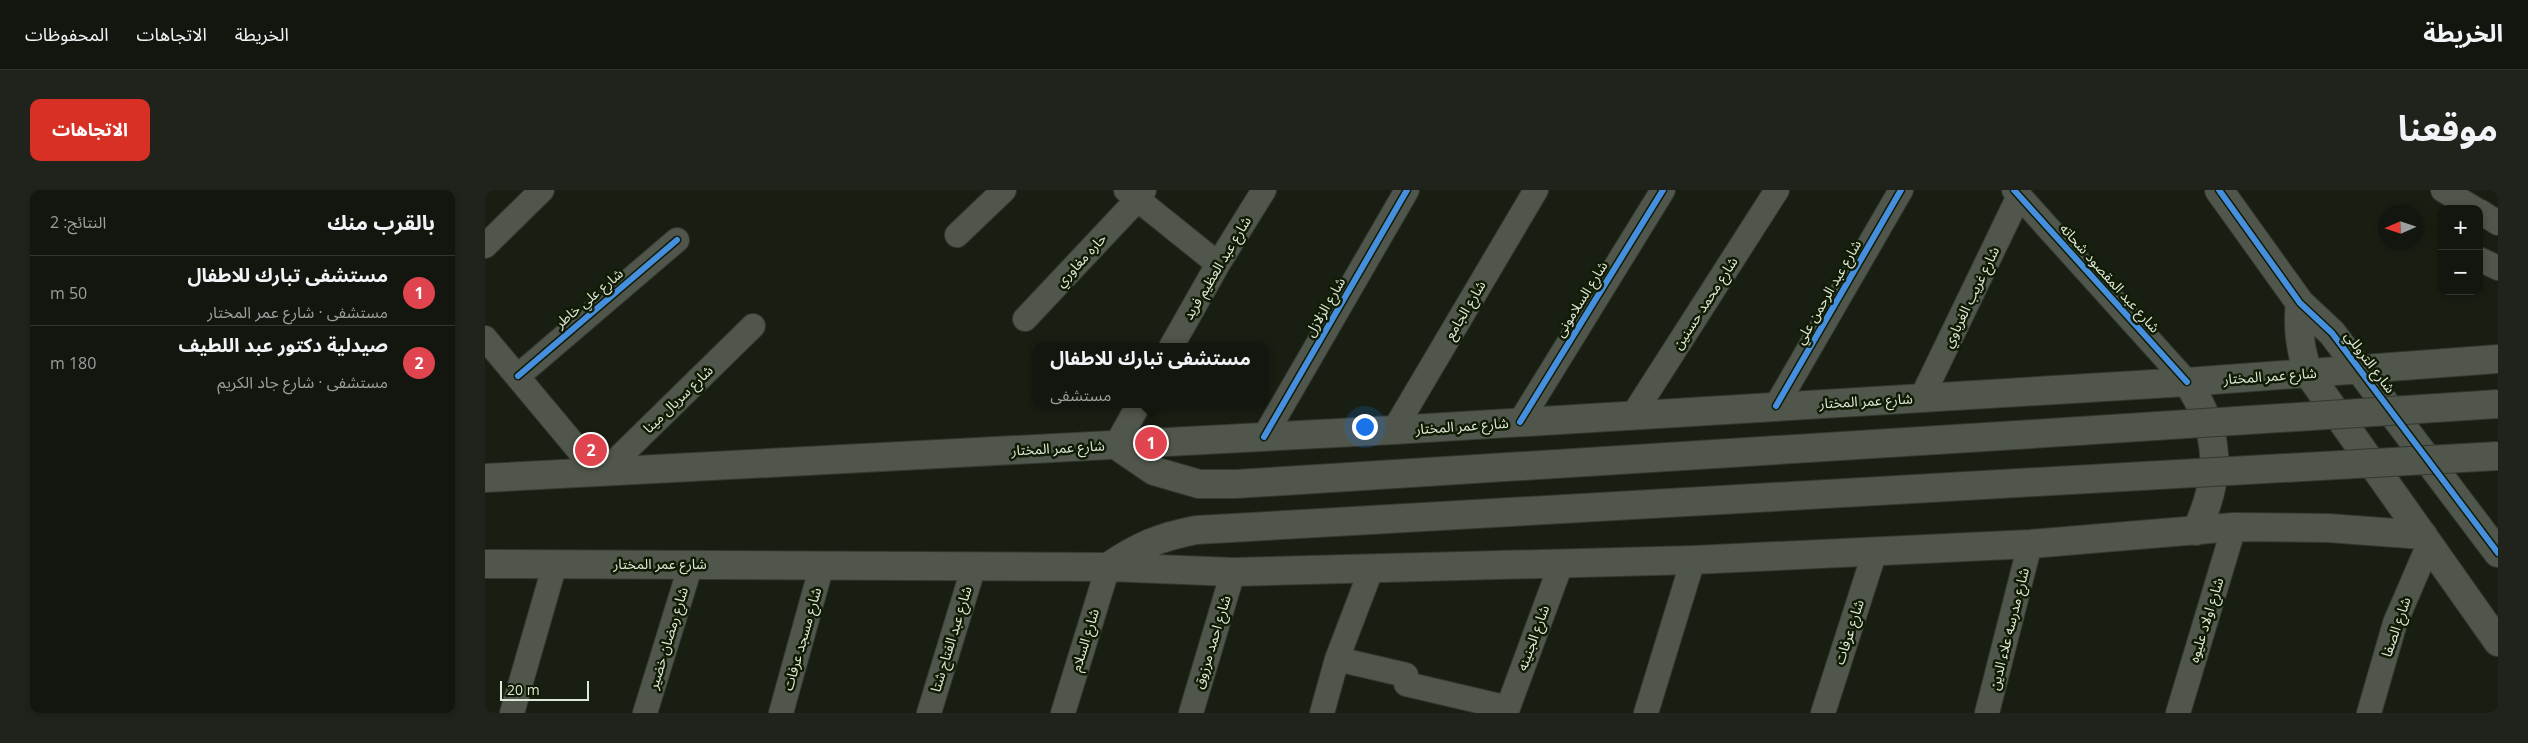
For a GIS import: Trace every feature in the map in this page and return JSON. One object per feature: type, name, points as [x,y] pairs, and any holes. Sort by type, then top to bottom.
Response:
[{"type":"main road","name":"شارع التروللي","points":[[2219,190],[2300,303],[2332,333],[2498,553]]},
{"type":"main road","points":[[2300,303],[2299,333],[2302,355],[2308,372],[2498,642]]},
{"type":"main road","name":"شارع عمر المختار","points":[[485,478],[1394,430],[2187,382],[2308,372],[2361,371],[2498,359]]},
{"type":"main road","points":[[2187,382],[2199,401],[2213,444],[2215,466],[2212,489],[2206,510],[2196,531]]},
{"type":"main road","points":[[1116,445],[1154,471],[1199,484],[1227,484],[2498,404]]},
{"type":"main road","points":[[1108,567],[1142,545],[1164,536],[1196,530],[2498,456]]},
{"type":"main road","name":"شارع عمر المختار","points":[[485,564],[1108,567],[1233,572],[1371,570],[1693,560],[2030,544],[2234,527],[2328,528],[2426,540]]},
{"type":"street","points":[[485,246],[542,190]]},
{"type":"street","points":[[957,235],[1004,190]]},
{"type":"street","name":"شارع عبد العظيم فريد","points":[[1173,343],[1218,264],[1264,190]]},
{"type":"street","name":"شارع الزلازل","points":[[1264,437],[1407,190]]},
{"type":"street","name":"شارع الجامع","points":[[1394,430],[1536,190]]},
{"type":"street","name":"شارع السلامونى","points":[[1521,422],[1663,190]]},
{"type":"street","name":"شارع محمد حسنين","points":[[1633,415],[1777,190]]},
{"type":"street","name":"شارع عبد الرحمن علي","points":[[1776,406],[1901,190]]},
{"type":"street","points":[[2443,190],[2468,205]]},
{"type":"street","points":[[1136,193],[1218,264]]},
{"type":"street","name":"حاره مغاوري","points":[[1025,319],[1136,193]]},
{"type":"street","name":"شارع عبد المقصود شحاته","points":[[2017,193],[2187,382]]},
{"type":"street","name":"شارع غريب الغرباوي","points":[[1922,398],[2017,193]]},
{"type":"street","points":[[2483,214],[2498,223]]},
{"type":"street","name":"شارع علي خاطر","points":[[517,376],[677,240]]},
{"type":"street","points":[[2483,261],[2498,268]]},
{"type":"street","name":"شارع سريال مينا","points":[[601,472],[753,326]]},
{"type":"street","points":[[485,338],[601,472]]},
{"type":"street","points":[[1116,445],[1137,408]]},
{"type":"street","name":"شارع اولاد عليوه","points":[[2178,713],[2234,527]]},
{"type":"street","name":"شارع الصفا","points":[[2369,713],[2395,623],[2426,540]]},
{"type":"street","name":"شارع مدرسه علاء الدين","points":[[1987,713],[2030,544]]},
{"type":"street","name":"شارع عرفات","points":[[1823,713],[1875,551]]},
{"type":"street","points":[[1646,713],[1693,560]]},
{"type":"street","points":[[513,713],[555,564]]},
{"type":"street","name":"شارع رمضان خضير","points":[[645,713],[691,564]]},
{"type":"street","name":"شارع الجنينه","points":[[1507,710],[1561,564]]},
{"type":"street","name":"شارع مسجد عرفات","points":[[781,713],[823,565]]},
{"type":"street","name":"شارع عبد الفتاح شتا","points":[[929,713],[974,566]]},
{"type":"street","name":"شارع السلام","points":[[1063,713],[1108,567]]},
{"type":"street","points":[[1322,713],[1337,659],[1371,570]]},
{"type":"street","name":"شارع احمد مرزوق","points":[[1191,713],[1233,572]]},
{"type":"street","points":[[1337,659],[1406,675],[1406,684],[1507,710]]},
{"type":"cycle path","points":[[1264,437],[1407,190]]},
{"type":"cycle path","points":[[1520,422],[1663,190]]},
{"type":"cycle path","points":[[1776,406],[1901,190]]},
{"type":"cycle path","points":[[2014,190],[2187,382]]},
{"type":"cycle path","points":[[2219,190],[2300,303],[2332,333],[2498,553]]},
{"type":"cycle path","points":[[518,376],[677,240]]},
{"type":"place","name":"مستشفى تبارك للاطفال","points":[[1151,443]]},
{"type":"place","name":"صيدلية دكتور عبد اللطيف","points":[[591,450]]}]
